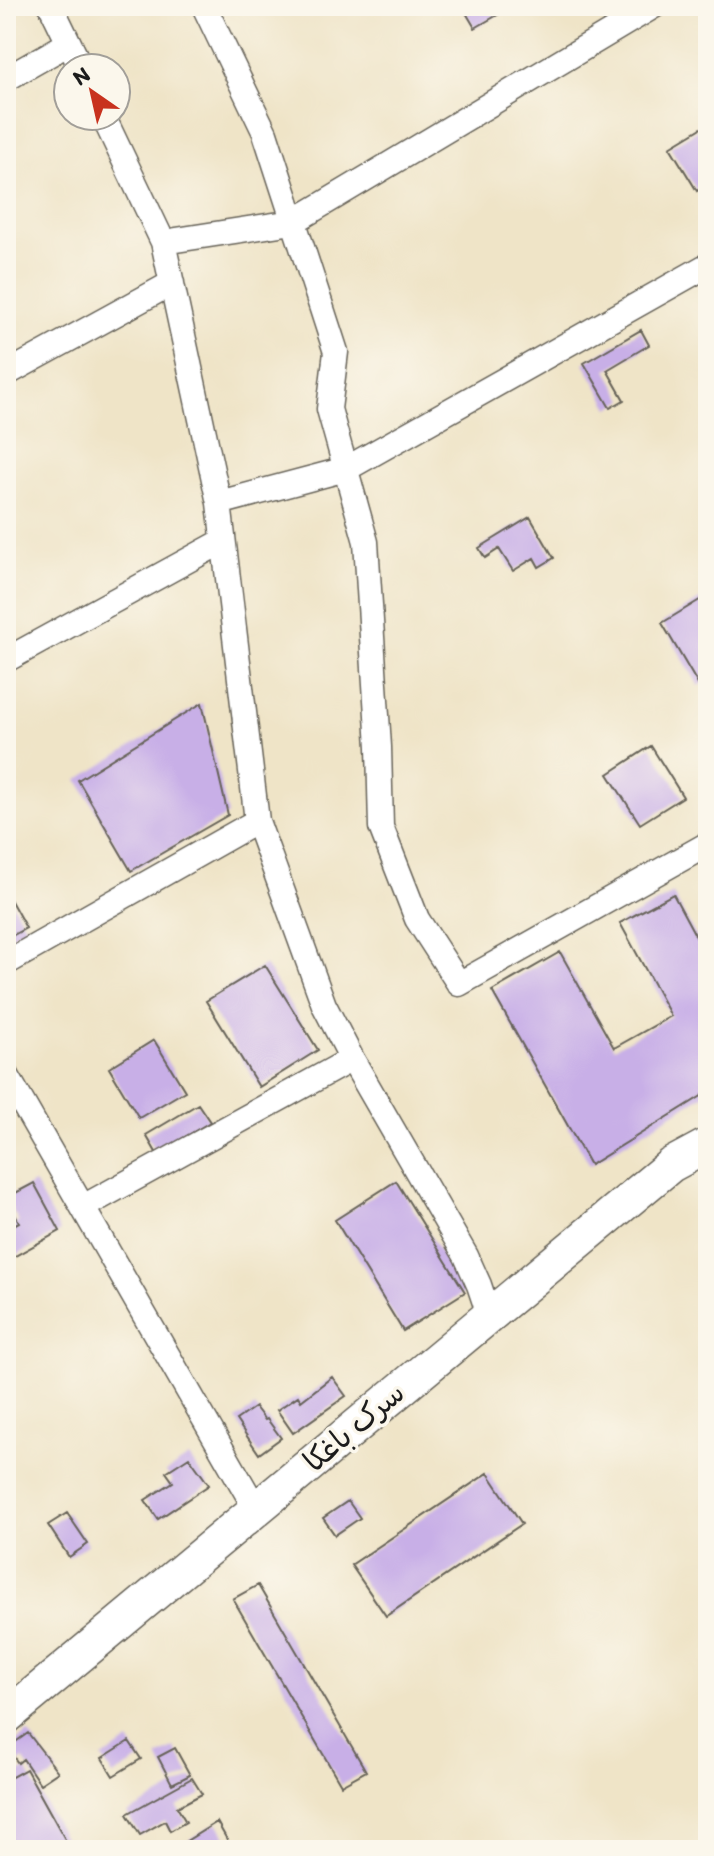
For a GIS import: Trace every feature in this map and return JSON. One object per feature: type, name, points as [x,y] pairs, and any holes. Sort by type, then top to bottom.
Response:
[{"type":"street","points":[[51,6],[73,52]]},
{"type":"street","points":[[204,6],[265,133],[336,352],[329,409],[366,542],[381,827],[417,919],[459,984],[708,844]]},
{"type":"street","points":[[163,242],[293,222],[654,6]]},
{"type":"street","points":[[6,79],[69,43]]},
{"type":"street","points":[[111,132],[163,242],[219,503],[257,821],[324,1005],[466,1256],[489,1315]]},
{"type":"street","points":[[219,503],[346,469],[708,265]]},
{"type":"street","points":[[6,374],[172,283]]},
{"type":"street","points":[[6,660],[223,541]]},
{"type":"street","points":[[6,963],[257,821]]},
{"type":"street","points":[[83,1207],[352,1059]]},
{"type":"street","points":[[6,1074],[256,1509]]},
{"type":"street","name":"سرک باغکا","points":[[6,1717],[671,1165],[708,1145]]},
{"type":"building","points":[[462,6],[513,6],[475,28]]},
{"type":"building","points":[[708,124],[708,184],[697,191],[670,147]]},
{"type":"building","points":[[641,330],[649,345],[607,370],[624,400],[610,408],[584,363]]},
{"type":"building","points":[[530,517],[554,558],[539,567],[534,558],[513,571],[499,549],[485,558],[479,548]]},
{"type":"building","points":[[708,595],[708,680],[699,686],[662,623]]},
{"type":"building","points":[[202,703],[228,815],[131,871],[78,780]]},
{"type":"building","points":[[651,746],[683,797],[640,824],[608,774]]},
{"type":"building","points":[[6,892],[26,928],[6,939]]},
{"type":"building","points":[[673,894],[708,959],[708,1092],[590,1165],[492,991],[560,952],[614,1048],[671,1016],[620,923]]},
{"type":"building","points":[[265,965],[318,1050],[259,1087],[206,1001]]},
{"type":"building","points":[[154,1040],[185,1091],[139,1118],[109,1068]]},
{"type":"building","points":[[198,1104],[210,1122],[157,1154],[146,1135]]},
{"type":"building","points":[[396,1181],[465,1292],[403,1331],[335,1220]]},
{"type":"building","points":[[34,1183],[60,1231],[6,1261],[6,1229],[19,1222],[6,1198]]},
{"type":"building","points":[[332,1377],[346,1396],[293,1433],[277,1410],[298,1396],[301,1401]]},
{"type":"building","points":[[255,1407],[281,1438],[259,1454],[236,1420]]},
{"type":"building","points":[[189,1457],[209,1485],[158,1519],[145,1500],[173,1482],[166,1472]]},
{"type":"building","points":[[488,1473],[522,1524],[386,1616],[351,1565]]},
{"type":"building","points":[[348,1501],[360,1518],[335,1535],[323,1518]]},
{"type":"building","points":[[67,1513],[88,1544],[69,1557],[48,1525]]},
{"type":"building","points":[[258,1585],[366,1771],[341,1785],[233,1599]]},
{"type":"building","points":[[28,1733],[58,1772],[40,1784],[23,1759],[18,1763],[7,1748]]},
{"type":"building","points":[[129,1741],[141,1759],[113,1776],[102,1758]]},
{"type":"building","points":[[175,1748],[190,1775],[172,1784],[158,1757]]},
{"type":"building","points":[[26,1769],[71,1850],[11,1850],[6,1842],[6,1780]]},
{"type":"building","points":[[192,1778],[202,1794],[177,1807],[186,1822],[170,1831],[165,1821],[140,1835],[127,1814]]},
{"type":"building","points":[[217,1822],[233,1850],[172,1850]]}]
